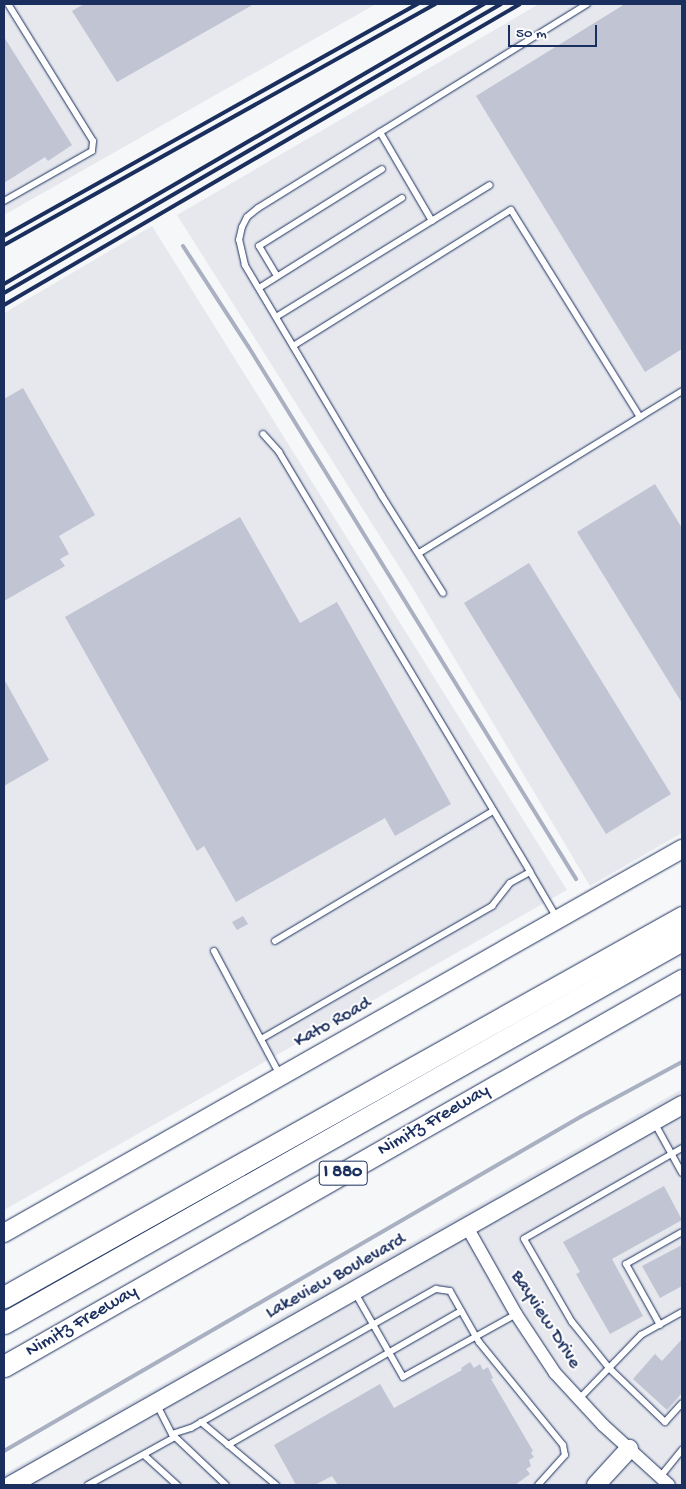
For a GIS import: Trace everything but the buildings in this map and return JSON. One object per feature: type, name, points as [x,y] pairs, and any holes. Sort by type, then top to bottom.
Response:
[{"type":"highway","points":[[4,1297],[682,917]]},
{"type":"highway","name":"I 880","points":[[4,1323],[682,940]]},
{"type":"highway","name":"Nimitz Freeway","points":[[4,1366],[682,980]]},
{"type":"street","name":"Kato Road","points":[[4,1233],[682,849]]},
{"type":"street","name":"Lakeview Boulevard","points":[[11,1485],[682,1105]]},
{"type":"street","name":"Bayview Drive","points":[[467,1227],[534,1344],[578,1400],[664,1481]]},
{"type":"street","points":[[596,1485],[629,1449]]},
{"type":"lane","points":[[4,201],[92,152],[93,141],[8,4]]},
{"type":"lane","points":[[444,593],[259,288],[240,252],[239,240],[248,217],[258,208],[587,4]]},
{"type":"lane","points":[[380,132],[432,220]]},
{"type":"lane","points":[[277,276],[259,246],[382,170]]},
{"type":"lane","points":[[276,317],[490,185]]},
{"type":"lane","points":[[259,288],[402,198]]},
{"type":"lane","points":[[293,346],[511,210],[640,417]]},
{"type":"lane","points":[[419,553],[682,391]]},
{"type":"lane","points":[[263,434],[280,452],[557,919]]},
{"type":"lane","points":[[276,941],[493,811]]},
{"type":"lane","points":[[261,1039],[492,906],[510,883],[530,872]]},
{"type":"lane","points":[[214,951],[281,1076]]},
{"type":"lane","points":[[654,1122],[682,1173]]},
{"type":"lane","points":[[682,1148],[524,1239],[572,1322],[609,1368],[665,1422],[682,1403]]},
{"type":"lane","points":[[660,1325],[626,1264],[682,1232]]},
{"type":"lane","points":[[88,1485],[436,1289],[450,1291],[476,1337],[563,1446],[564,1456],[538,1485]]},
{"type":"lane","points":[[354,1291],[403,1377],[516,1314]]},
{"type":"lane","points":[[228,1445],[462,1311]]},
{"type":"lane","points":[[578,1400],[641,1335],[682,1312]]},
{"type":"lane","points":[[156,1403],[174,1436],[226,1485]]},
{"type":"lane","points":[[202,1422],[276,1485]]},
{"type":"lane","points":[[664,1481],[682,1450]]},
{"type":"lane","points":[[144,1454],[176,1485]]},
{"type":"shaded area","points":[[4,4],[376,4],[4,215]]},
{"type":"shaded area","points":[[539,4],[682,4],[682,833],[590,886],[412,587],[177,215]]},
{"type":"shaded area","points":[[152,226],[567,890],[4,1210],[4,313]]},
{"type":"shaded area","points":[[682,1089],[682,1485],[4,1485],[4,1474]]},
{"type":"waterway","points":[[183,246],[248,346],[576,879]]},
{"type":"waterway","points":[[4,1451],[582,1116],[682,1062]]},
{"type":"railway","points":[[4,236],[418,4]]},
{"type":"railway","points":[[4,245],[435,4]]},
{"type":"railway","points":[[4,284],[484,4]]},
{"type":"railway","points":[[4,293],[501,4]]},
{"type":"railway","points":[[4,305],[520,4]]}]
